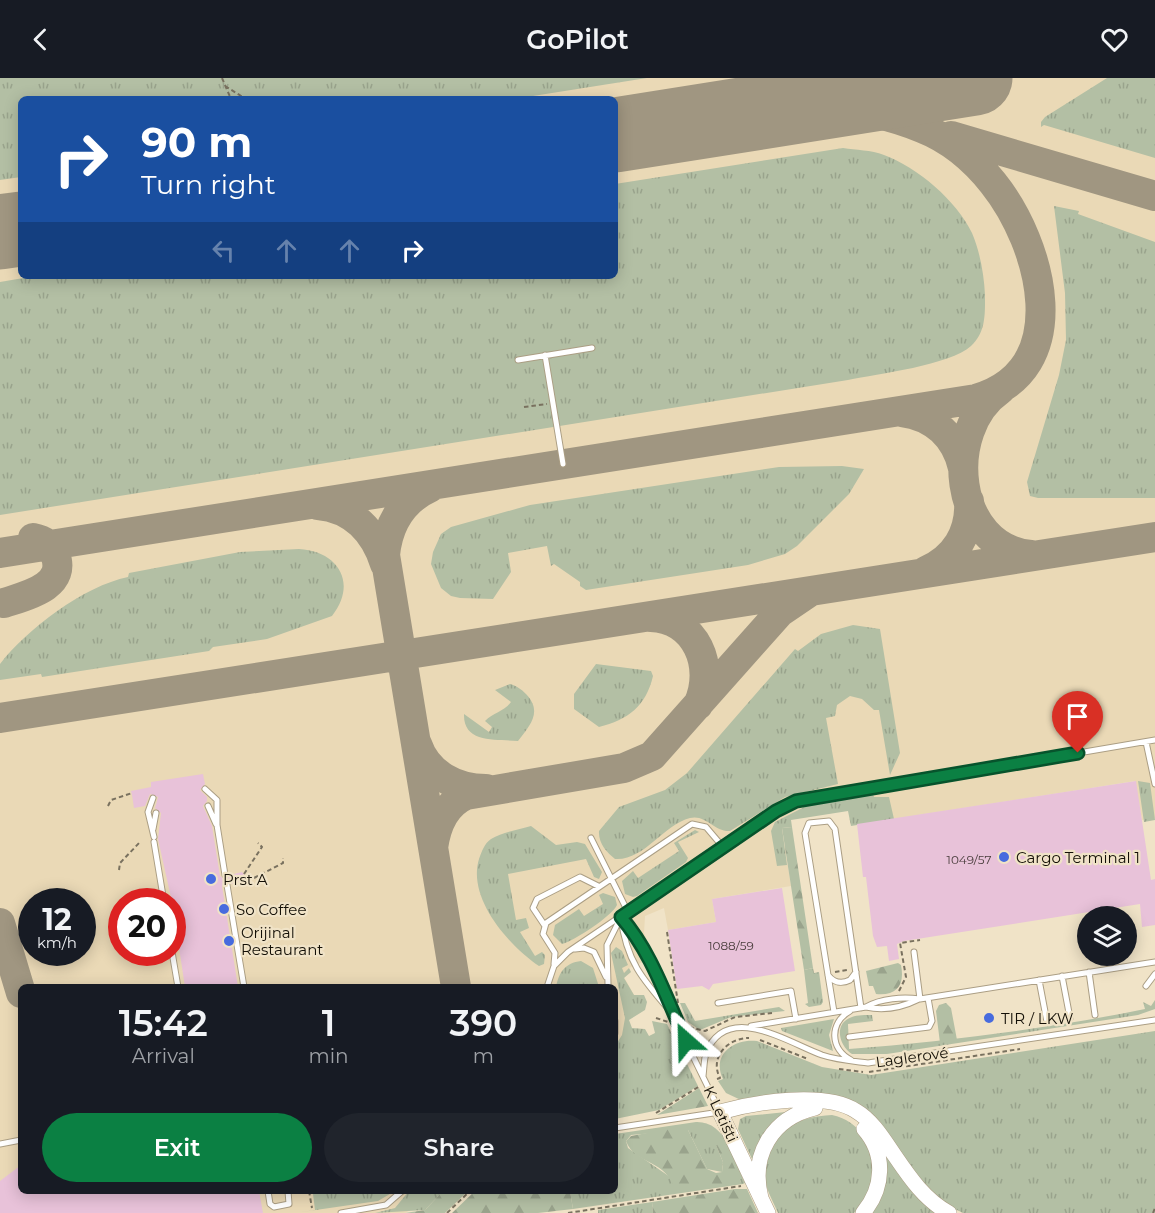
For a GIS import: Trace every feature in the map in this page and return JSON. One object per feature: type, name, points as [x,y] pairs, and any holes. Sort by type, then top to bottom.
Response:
[{"type":"main road","points":[[720,1112],[741,1106],[814,1100],[834,1101],[851,1107],[877,1131],[920,1190],[949,1213]]},
{"type":"main road","points":[[720,1112],[814,1108],[834,1110],[852,1118],[866,1131],[876,1148],[880,1168],[878,1187],[863,1213]]},
{"type":"main road","points":[[761,1198],[757,1171],[764,1144],[782,1123],[797,1113],[814,1108]]},
{"type":"main road","name":"K Letišti","points":[[720,1112],[768,1213]]},
{"type":"lane","points":[[518,360],[591,348]]},
{"type":"lane","points":[[545,355],[563,464]]},
{"type":"lane","points":[[554,966],[568,952],[786,805],[808,797],[1155,740]]},
{"type":"lane","points":[[1146,742],[1155,784]]},
{"type":"lane","points":[[206,789],[218,800],[217,825],[225,875]]},
{"type":"lane","points":[[153,798],[148,812],[162,888]]},
{"type":"lane","points":[[208,806],[217,825]]},
{"type":"lane","points":[[152,830],[156,813]]},
{"type":"lane","points":[[830,973],[835,981],[848,981],[855,975],[835,830],[829,821],[809,823],[805,833],[830,973],[834,1012]]},
{"type":"lane","points":[[548,984],[554,966],[555,953],[544,937],[546,924],[598,886],[692,824],[706,827],[723,847]]},
{"type":"lane","points":[[591,838],[628,912]]},
{"type":"lane","points":[[546,924],[533,908],[537,899],[580,877],[598,886]]},
{"type":"lane","points":[[227,885],[244,984]]},
{"type":"lane","points":[[608,984],[608,940],[621,917]]},
{"type":"lane","points":[[621,917],[624,944],[643,981],[675,1016]]},
{"type":"lane","name":"K Letišti","points":[[621,917],[638,937],[651,962],[720,1112]]},
{"type":"lane","points":[[568,952],[579,948],[594,952],[607,984]]},
{"type":"lane","points":[[914,952],[920,999]]},
{"type":"lane","points":[[703,1076],[705,1058],[711,1045],[722,1035],[742,1027],[861,1008],[875,1009],[908,1005],[920,999],[1155,962]]},
{"type":"lane","points":[[174,966],[177,984]]},
{"type":"lane","points":[[854,969],[861,1008]]},
{"type":"lane","points":[[1089,972],[1095,1015]]},
{"type":"lane","points":[[1146,986],[1155,974]]},
{"type":"lane","points":[[1062,976],[1070,1018]]},
{"type":"lane","points":[[1039,980],[1047,1022]]},
{"type":"lane","points":[[718,1003],[791,991],[796,1019]]},
{"type":"lane","points":[[849,1037],[929,1027],[932,1021],[927,998]]},
{"type":"lane","points":[[859,1062],[844,1056],[837,1047],[834,1037],[838,1022],[861,1008]]},
{"type":"lane","name":"Laglerové","points":[[742,1027],[758,1029],[831,1057],[859,1062],[885,1062],[1153,1019]]},
{"type":"lane","points":[[618,1128],[720,1112]]},
{"type":"lane","points":[[0,1144],[18,1141]]},
{"type":"lane","points":[[268,1194],[270,1204],[274,1207],[289,1204],[288,1194]]},
{"type":"lane","points":[[341,1213],[386,1205],[399,1194]]},
{"type":"path","points":[[222,78],[230,96]]},
{"type":"path","points":[[225,86],[241,96]]},
{"type":"path","points":[[524,407],[553,403]]},
{"type":"path","points":[[108,806],[111,800],[132,793]]},
{"type":"path","points":[[119,870],[120,863],[140,842]]},
{"type":"path","points":[[244,874],[262,847],[258,843]]},
{"type":"path","points":[[255,878],[283,863],[283,858]]},
{"type":"path","points":[[667,932],[679,1009]]},
{"type":"path","points":[[896,993],[903,986],[906,977],[900,943],[920,940]]},
{"type":"path","points":[[830,973],[854,969]]},
{"type":"path","points":[[685,1020],[691,1028],[702,1032],[735,1017],[775,1013]]},
{"type":"path","points":[[654,1114],[700,1086]]},
{"type":"path","points":[[568,1213],[747,1185]]},
{"type":"path","points":[[309,1194],[312,1208]]},
{"type":"path","points":[[447,1213],[467,1194]]},
{"type":"path","points":[[1154,1213],[1155,1208]]},
{"type":"shaded area","points":[[0,78],[1155,78],[1155,818],[1142,820],[1135,781],[855,825],[852,807],[790,816],[781,823],[791,886],[712,899],[716,922],[668,930],[664,908],[645,916],[644,933],[654,957],[629,968],[631,972],[624,977],[642,1009],[625,1018],[631,1035],[618,1054],[618,984],[18,984],[18,1194],[438,1194],[405,1213],[0,1213]]},
{"type":"green space","points":[[0,78],[647,78],[533,96],[18,96],[18,177],[0,180]]},
{"type":"green space","points":[[1107,78],[1155,78],[1155,158],[1044,125],[1041,127],[1041,122],[1045,117]]},
{"type":"green space","points":[[843,148],[879,153],[897,160],[946,197],[957,209],[972,233],[981,263],[984,287],[984,322],[980,335],[961,353],[931,364],[848,380],[0,515],[0,282],[18,279],[618,279],[618,184]]},
{"type":"green space","points":[[1054,206],[1079,211],[1078,214],[1155,242],[1155,498],[1038,498],[1030,496],[1027,482],[1059,375],[1066,340],[1065,293]]},
{"type":"green space","points":[[842,466],[864,469],[849,494],[797,546],[785,554],[748,565],[586,590],[580,586],[580,582],[554,564],[551,566],[547,546],[508,553],[511,572],[493,599],[451,596],[441,588],[431,564],[433,552],[441,534],[451,527],[530,505],[779,467]]},
{"type":"green space","points":[[299,549],[313,551],[324,556],[340,571],[343,592],[340,604],[332,616],[267,639],[213,647],[209,651],[42,677],[41,674],[0,680],[0,664],[41,623],[75,599],[93,589],[128,577],[129,573],[240,552]]},
{"type":"green space","points":[[853,625],[880,629],[900,753],[890,775],[879,710],[874,710],[862,699],[850,696],[837,705],[835,716],[826,718],[838,784],[785,797],[730,831],[719,829],[701,818],[690,818],[680,822],[635,854],[615,859],[609,854],[602,844],[599,831],[619,807],[665,790],[687,773],[795,649],[798,651],[821,634]]},
{"type":"green space","points":[[596,664],[651,671],[653,676],[646,696],[634,710],[619,720],[599,727],[574,709],[574,694]]},
{"type":"green space","points":[[510,684],[524,692],[534,707],[533,718],[518,741],[482,738],[469,731],[465,724],[464,714],[489,732],[492,727],[485,721],[506,708],[511,702],[495,690]]},
{"type":"green space","points":[[1138,781],[1150,783],[1155,820],[1144,822]]},
{"type":"green space","points":[[873,794],[874,797],[889,797],[894,819],[851,826],[848,811],[791,820],[792,827],[782,828],[787,865],[777,866],[771,831],[775,822],[810,804]]},
{"type":"green space","points":[[531,826],[556,845],[577,842],[585,844],[602,872],[599,879],[594,877],[586,859],[508,874],[516,920],[526,918],[529,928],[520,932],[535,956],[542,952],[545,955],[544,964],[539,966],[515,946],[493,919],[479,889],[477,874],[479,859],[491,839]]},
{"type":"green space","points":[[792,827],[813,968],[804,970],[782,828]]},
{"type":"green space","points":[[695,830],[699,832],[678,842],[688,858],[686,862],[637,896],[625,894],[622,881],[633,871],[638,878],[679,851],[674,843]]},
{"type":"green space","points":[[603,893],[615,897],[617,905],[614,910],[592,928],[562,944],[553,935],[555,925],[579,909],[584,916],[603,904],[599,895]]},
{"type":"green space","points":[[616,947],[622,951],[628,965],[622,968],[624,973],[629,968],[631,972],[624,978],[634,995],[644,995],[647,1002],[645,1010],[629,1020],[632,1028],[645,1029],[649,1036],[655,1033],[652,1021],[667,1024],[698,1086],[659,1110],[618,1118],[618,1041],[622,1035],[625,1018],[611,953]]},
{"type":"green space","points":[[581,961],[593,968],[598,984],[557,984],[564,969]]},
{"type":"green space","points":[[898,963],[901,965],[902,978],[898,988],[889,993],[876,994],[873,986],[869,986],[866,971]]},
{"type":"green space","points":[[813,968],[814,973],[819,972],[823,1002],[821,1005],[809,1007],[805,1004],[808,1003],[804,970]]},
{"type":"green space","points":[[1155,1000],[1155,1009],[1138,1015],[887,1054],[852,1054],[844,1046],[840,1035],[842,1024],[859,1015],[872,1015],[873,1021],[848,1024],[849,1049],[960,1038],[1071,1023],[1145,1009],[1143,1002],[1151,1006]]},
{"type":"green space","points":[[680,1003],[685,1003],[695,1021],[779,1007],[785,1011],[731,1017],[700,1030],[688,1022]]},
{"type":"green space","points":[[946,1003],[951,1008],[957,1040],[940,1043],[936,1011],[939,1005]]},
{"type":"green space","points":[[834,1019],[829,1035],[833,1051],[782,1031],[781,1028]]},
{"type":"green space","points":[[1155,1031],[1155,1213],[963,1213],[947,1205],[919,1181],[861,1109],[743,1101],[726,1093],[718,1081],[723,1079],[720,1070],[722,1056],[733,1045],[748,1041],[757,1041],[822,1067],[871,1075]]},
{"type":"green space","points":[[699,1088],[708,1106],[657,1115]]},
{"type":"green space","points":[[786,1112],[752,1159],[738,1129],[740,1119],[746,1116]]},
{"type":"green space","points":[[832,1115],[847,1121],[859,1130],[868,1143],[873,1172],[871,1187],[864,1201],[854,1213],[778,1213],[764,1178],[770,1147],[785,1129],[795,1123]]},
{"type":"green space","points":[[696,1122],[706,1123],[715,1128],[728,1143],[745,1183],[743,1184],[573,1209],[570,1194],[618,1194],[618,1134]],"holes":[[[688,1130],[707,1169],[722,1172],[723,1162],[716,1145],[741,1182],[673,1179],[628,1148],[626,1141],[631,1135]]]},
{"type":"green space","points":[[679,1127],[688,1130],[707,1169],[716,1173],[722,1172],[723,1162],[716,1145],[723,1142],[741,1182],[676,1193],[666,1174],[636,1155],[626,1141],[631,1136]]},
{"type":"green space","points":[[885,1153],[939,1213],[870,1213]]},
{"type":"green space","points":[[747,1189],[758,1213],[653,1213],[652,1202]]},
{"type":"green space","points":[[313,1194],[390,1194],[378,1201],[295,1213],[315,1210]]},
{"type":"green space","points":[[407,1194],[440,1194],[425,1210],[375,1213],[395,1208]]},
{"type":"green space","points":[[440,1194],[465,1194],[445,1213],[405,1213],[425,1210]]},
{"type":"green space","points":[[472,1194],[570,1194],[573,1209],[538,1213],[452,1213]]},
{"type":"green space","points":[[652,1202],[653,1213],[598,1213],[598,1210]]},
{"type":"building","name":"Prst A","points":[[203,774],[205,784],[200,790],[207,797],[203,806],[212,826],[220,876],[226,880],[230,875],[242,872],[249,881],[232,884],[227,880],[222,886],[238,984],[185,984],[182,966],[186,966],[186,888],[169,888],[158,839],[161,813],[155,808],[158,797],[150,794],[145,806],[134,808],[131,791],[151,787],[151,782]]},
{"type":"building","name":"Cargo Terminal 1","points":[[1136,781],[1151,880],[1155,879],[1155,925],[1142,927],[1140,904],[1077,906],[1077,914],[904,941],[897,944],[899,959],[889,961],[887,946],[877,947],[873,936],[857,824]]},
{"type":"building","points":[[782,888],[795,971],[713,984],[709,990],[702,986],[677,989],[668,930],[716,922],[712,899]]},
{"type":"building","points":[[18,1167],[18,1194],[260,1194],[263,1213],[0,1213],[0,1181]]},
{"type":"taxiway","points":[[0,553],[976,399],[1007,384],[1028,362],[1038,334],[1040,303],[1036,271],[1025,238],[1010,209],[986,174],[961,151],[922,128],[867,112],[815,108],[708,121]]},
{"type":"taxiway","points":[[951,136],[1155,196]]},
{"type":"taxiway","points":[[1000,390],[981,408],[969,432],[964,458],[964,485],[972,510],[985,532],[1005,548],[1031,555]]},
{"type":"taxiway","points":[[902,412],[924,418],[942,430],[955,447],[963,468]]},
{"type":"taxiway","points":[[431,487],[412,499],[398,514],[389,533],[385,555],[456,984]]},
{"type":"taxiway","points":[[926,571],[945,559],[959,543],[967,524],[969,501]]},
{"type":"taxiway","points":[[318,505],[342,511],[361,524],[369,532],[385,564]]},
{"type":"taxiway","points":[[0,718],[1155,537]]},
{"type":"taxiway","points":[[4,603],[33,593],[50,582],[55,575],[57,565],[55,554],[46,543],[33,538]]},
{"type":"taxiway","points":[[433,848],[436,832],[447,810],[466,795],[624,768],[652,756],[780,612],[808,593]]},
{"type":"taxiway","points":[[651,617],[667,620],[680,626],[698,647],[705,675],[698,705]]},
{"type":"taxiway","points":[[417,744],[428,764],[444,778],[464,786],[486,789]]},
{"type":"taxiway","points":[[0,923],[18,984]]},
{"type":"runway","points":[[618,135],[975,78]]},
{"type":"runway","points":[[0,232],[18,229]]},
{"type":"place","name":"Cargo Terminal 1","points":[[1004,857]]},
{"type":"place","name":"Prst A","points":[[211,879]]},
{"type":"place","name":"So Coffee","points":[[224,909]]},
{"type":"place","name":"Orijinal Restaurant","points":[[229,941]]},
{"type":"place","name":"TIR / LKW","points":[[989,1018]]},
{"type":"route","points":[[686,1041],[658,974],[638,937],[621,917],[776,811],[796,801],[808,797],[1078,753]]}]
